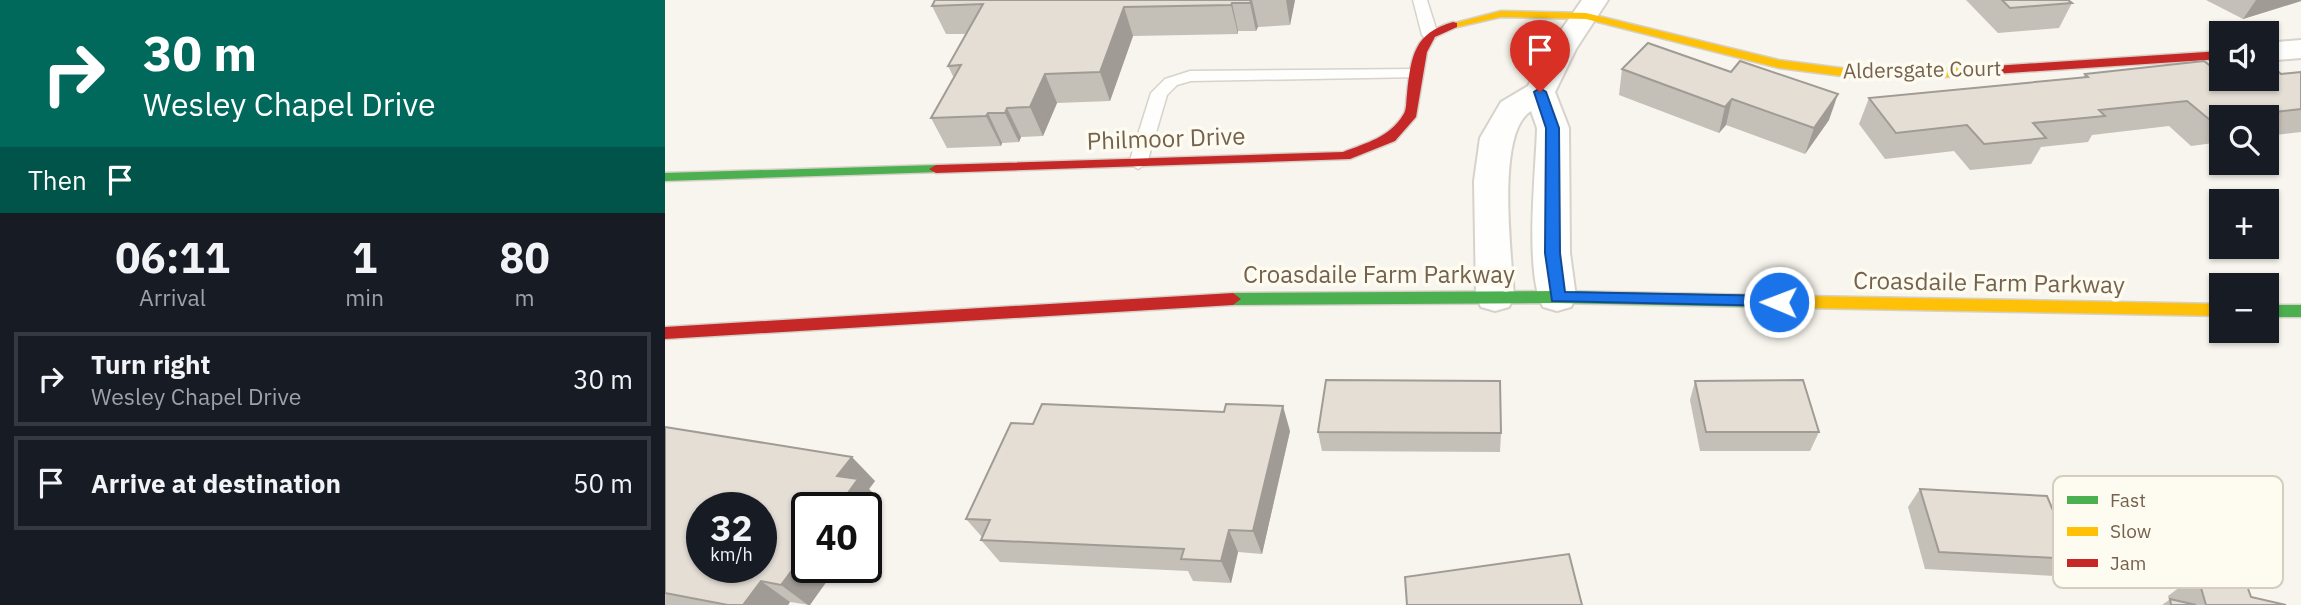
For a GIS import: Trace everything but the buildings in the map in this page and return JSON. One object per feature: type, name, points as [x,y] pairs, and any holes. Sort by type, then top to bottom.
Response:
[{"type":"street","points":[[1430,35],[1459,22],[1501,14],[1591,8]]},
{"type":"street","points":[[1495,297],[1492,174],[1496,138],[1512,109],[1540,92],[1562,49],[1591,8]]},
{"type":"street","name":"Aldersgate Court","points":[[1591,8],[1779,64],[1849,73],[1927,74],[2209,55]]},
{"type":"street","name":"Philmoor Drive","points":[[665,177],[1345,156],[1390,138],[1411,114],[1415,74],[1421,52],[1430,35]]},
{"type":"street","points":[[2279,50],[2301,49]]},
{"type":"street","points":[[1540,92],[1553,128],[1552,253],[1557,297]]},
{"type":"street","points":[[1492,174],[1552,176]]},
{"type":"street","name":"Croasdaile Farm Parkway","points":[[665,333],[1209,300],[1557,297],[2209,310]]},
{"type":"street","points":[[2279,311],[2301,310]]},
{"type":"lane","points":[[1420,0],[1430,35]]},
{"type":"lane","points":[[1138,163],[1159,93],[1171,82],[1190,76],[1415,74]]},
{"type":"traffic: fast","points":[[665,177],[936,169]]},
{"type":"traffic: fast","points":[[1233,299],[1557,297],[1757,301]]},
{"type":"traffic: fast","points":[[2279,311],[2301,311]]},
{"type":"traffic: slow","points":[[1453,25],[1501,14],[1586,16],[1779,64],[1849,73],[1927,74],[1994,70]]},
{"type":"traffic: slow","points":[[1757,301],[2209,310]]},
{"type":"traffic: jam","points":[[936,169],[1345,156],[1390,138],[1411,114],[1415,74],[1421,52],[1430,35],[1453,25]]},
{"type":"traffic: jam","points":[[1994,70],[2209,56]]},
{"type":"traffic: jam","points":[[665,333],[1233,299]]},
{"type":"route","points":[[1540,92],[1553,128],[1552,253],[1557,297],[1779,302]]}]
